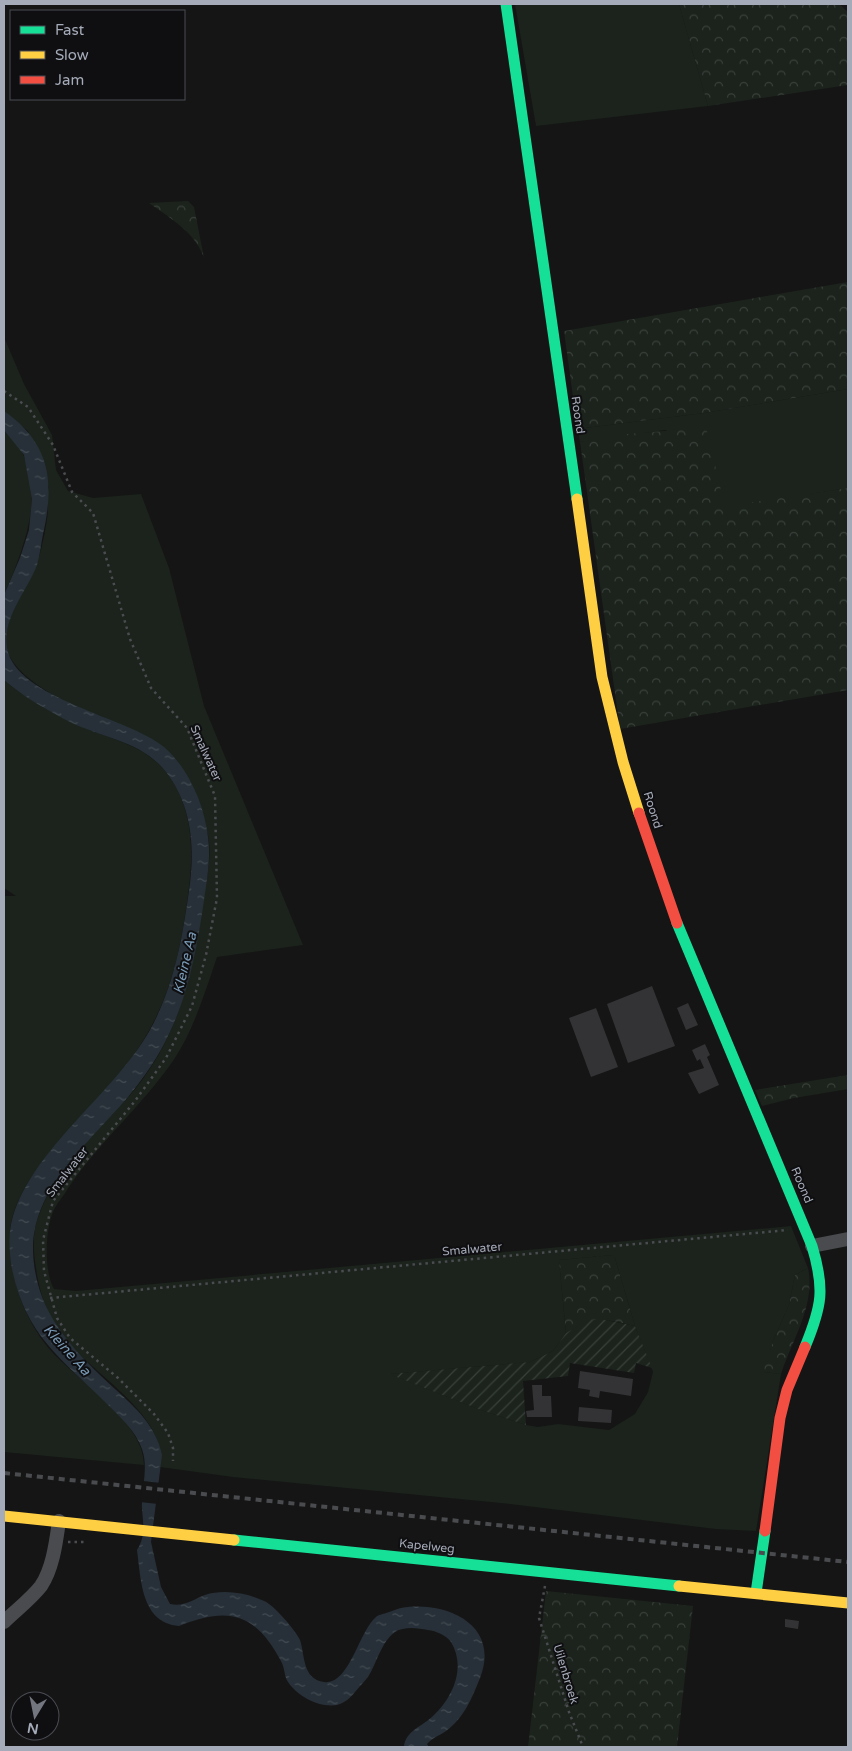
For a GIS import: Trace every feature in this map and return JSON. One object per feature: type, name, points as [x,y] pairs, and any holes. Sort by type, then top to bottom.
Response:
[{"type":"street","name":"Roond","points":[[506,4],[602,677],[623,762],[667,900],[805,1228],[820,1273],[821,1300],[815,1323],[787,1390],[780,1418],[756,1593]]},
{"type":"street","points":[[812,1246],[848,1240]]},
{"type":"street","name":"Kapelweg","points":[[4,1516],[848,1603]]},
{"type":"street","points":[[4,1622],[40,1587],[46,1576],[56,1542],[59,1521]]},
{"type":"path","name":"Smalwater","points":[[4,391],[28,407],[54,445],[72,492],[93,513],[130,639],[151,688],[187,728],[215,796],[217,898],[206,954],[192,1006],[166,1058],[140,1094],[53,1201],[43,1240],[44,1271],[50,1298],[805,1228]]},
{"type":"path","points":[[50,1298],[57,1318],[70,1338],[118,1378],[154,1414],[168,1433],[173,1448],[173,1461]]},
{"type":"path","name":"Uilenbroek","points":[[542,1604],[539,1618],[569,1712],[583,1747]]},
{"type":"green space","points":[[515,4],[679,4],[708,106],[536,126]]},
{"type":"green space","points":[[679,4],[839,4],[848,12],[848,85],[708,106]]},
{"type":"green space","points":[[188,201],[194,207],[204,258],[189,234],[174,220],[149,203]]},
{"type":"green space","points":[[848,282],[848,389],[704,413],[585,428],[577,426],[564,331]]},
{"type":"green space","points":[[4,337],[24,384],[52,435],[56,470],[68,491],[93,498],[141,494],[169,568],[204,706],[303,945],[217,957],[193,1024],[173,1061],[161,1078],[92,1156],[54,1209],[48,1230],[47,1262],[54,1289],[76,1291],[791,1226],[808,1268],[795,1275],[789,1305],[773,1341],[764,1372],[781,1374],[756,1531],[716,1529],[501,1503],[233,1477],[160,1467],[159,1448],[152,1429],[140,1412],[73,1348],[61,1334],[48,1311],[39,1286],[34,1248],[34,1234],[37,1221],[47,1197],[57,1180],[69,1163],[136,1088],[164,1044],[175,1021],[184,997],[196,947],[208,873],[209,843],[192,785],[103,717],[80,709],[47,691],[25,675],[9,655],[6,645],[8,625],[35,568],[39,555],[48,510],[49,487],[28,431],[4,411]],"holes":[[[614,1255],[635,1326],[653,1372],[648,1392],[635,1414],[609,1430],[558,1424],[538,1427],[526,1425],[478,1409],[390,1374],[530,1362],[553,1351],[566,1333],[559,1260]]]},
{"type":"green space","points":[[848,389],[848,488],[729,507],[725,506],[666,430],[580,442],[577,426],[585,428],[704,413]]},
{"type":"green space","points":[[699,428],[707,431],[724,503],[727,506],[848,488],[848,690],[620,729],[580,442],[616,435]]},
{"type":"green space","points":[[4,430],[19,448],[28,467],[32,488],[27,532],[4,595]]},
{"type":"green space","points":[[4,680],[28,698],[53,713],[83,728],[134,747],[156,762],[166,772],[182,800],[190,831],[191,863],[185,917],[172,977],[157,1015],[135,1053],[120,1073],[42,1163],[26,1187],[15,1211],[10,1234],[10,1249],[15,1279],[30,1320],[46,1345],[58,1358],[120,1416],[141,1448],[144,1465],[4,1452],[4,896],[16,896],[4,888]]},
{"type":"green space","points":[[848,1075],[848,1089],[794,1098],[762,1106],[755,1090]]},
{"type":"green space","points":[[614,1255],[635,1326],[600,1320],[585,1323],[566,1333],[559,1260]]},
{"type":"green space","points":[[808,1268],[810,1281],[806,1308],[781,1374],[763,1372],[773,1341],[789,1305],[795,1275]]},
{"type":"green space","points":[[600,1319],[635,1326],[652,1368],[636,1363],[634,1373],[570,1363],[568,1376],[523,1381],[526,1425],[478,1409],[389,1374],[530,1362],[553,1351],[566,1333],[586,1321]]},
{"type":"green space","points":[[546,1591],[693,1606],[677,1747],[528,1747]]},
{"type":"water","name":"Kleine Aa","points":[[4,411],[31,436],[40,450],[48,481],[47,515],[37,565],[16,605],[6,637],[7,648],[15,666],[30,681],[51,694],[126,726],[164,747],[181,766],[194,788],[203,812],[209,845],[207,877],[196,950],[176,1019],[154,1062],[139,1083],[71,1160],[56,1181],[44,1203],[36,1226],[33,1251],[35,1273],[41,1293],[49,1312],[71,1345],[138,1411],[155,1435],[162,1455],[151,1542],[161,1587],[170,1604],[184,1604],[205,1595],[220,1592],[243,1594],[268,1603],[298,1636],[308,1671],[317,1680],[324,1682],[333,1681],[347,1667],[364,1634],[376,1617],[397,1609],[424,1607],[440,1609],[455,1614],[468,1622],[477,1632],[483,1645],[484,1660],[480,1678],[467,1707],[458,1720],[446,1731],[429,1742],[427,1744],[429,1747],[404,1747],[405,1741],[411,1733],[429,1720],[447,1700],[456,1681],[457,1661],[455,1652],[451,1642],[441,1634],[411,1628],[395,1632],[386,1641],[368,1677],[348,1700],[337,1705],[324,1705],[303,1697],[292,1687],[287,1680],[281,1661],[271,1645],[261,1632],[239,1618],[212,1616],[179,1626],[166,1623],[157,1617],[145,1598],[137,1550],[143,1535],[142,1501],[145,1464],[142,1449],[132,1430],[47,1344],[26,1312],[18,1292],[12,1269],[10,1249],[10,1229],[13,1216],[24,1191],[38,1167],[116,1077],[150,1030],[165,997],[176,962],[186,909],[192,860],[190,829],[182,800],[175,785],[157,762],[135,747],[84,728],[54,714],[4,680],[4,595],[20,558],[29,530],[32,499],[24,455],[4,430]]},
{"type":"pier","points":[[143,1481],[161,1483],[158,1504],[140,1502]]},
{"type":"building","points":[[652,986],[675,1046],[628,1063],[607,1004]]},
{"type":"building","points":[[688,1003],[698,1025],[686,1030],[677,1008]]},
{"type":"building","points":[[596,1008],[618,1067],[591,1077],[569,1018]]},
{"type":"building","points":[[705,1044],[710,1055],[707,1057],[719,1085],[699,1094],[688,1073],[704,1068],[700,1059],[697,1061],[692,1050]]},
{"type":"building","points":[[580,1371],[633,1379],[631,1396],[600,1391],[599,1398],[589,1396],[590,1390],[578,1388]]},
{"type":"building","points":[[532,1385],[542,1385],[542,1396],[551,1396],[552,1417],[527,1417],[526,1411],[534,1410]]},
{"type":"building","points":[[579,1407],[612,1410],[611,1423],[578,1421]]},
{"type":"building","points":[[785,1619],[799,1621],[798,1629],[785,1627]]},
{"type":"railway","points":[[4,1473],[848,1562]]},
{"type":"traffic: fast","points":[[506,4],[577,499]]},
{"type":"traffic: fast","points":[[677,923],[812,1246],[819,1274],[820,1297],[815,1320],[805,1347]]},
{"type":"traffic: fast","points":[[756,1593],[765,1531]]},
{"type":"traffic: fast","points":[[234,1540],[679,1586]]},
{"type":"traffic: slow","points":[[577,499],[602,677],[623,762],[639,813]]},
{"type":"traffic: slow","points":[[4,1516],[234,1540]]},
{"type":"traffic: slow","points":[[679,1586],[848,1603]]},
{"type":"traffic: jam","points":[[639,813],[677,923]]},
{"type":"traffic: jam","points":[[765,1531],[780,1418],[787,1390],[805,1347]]}]
